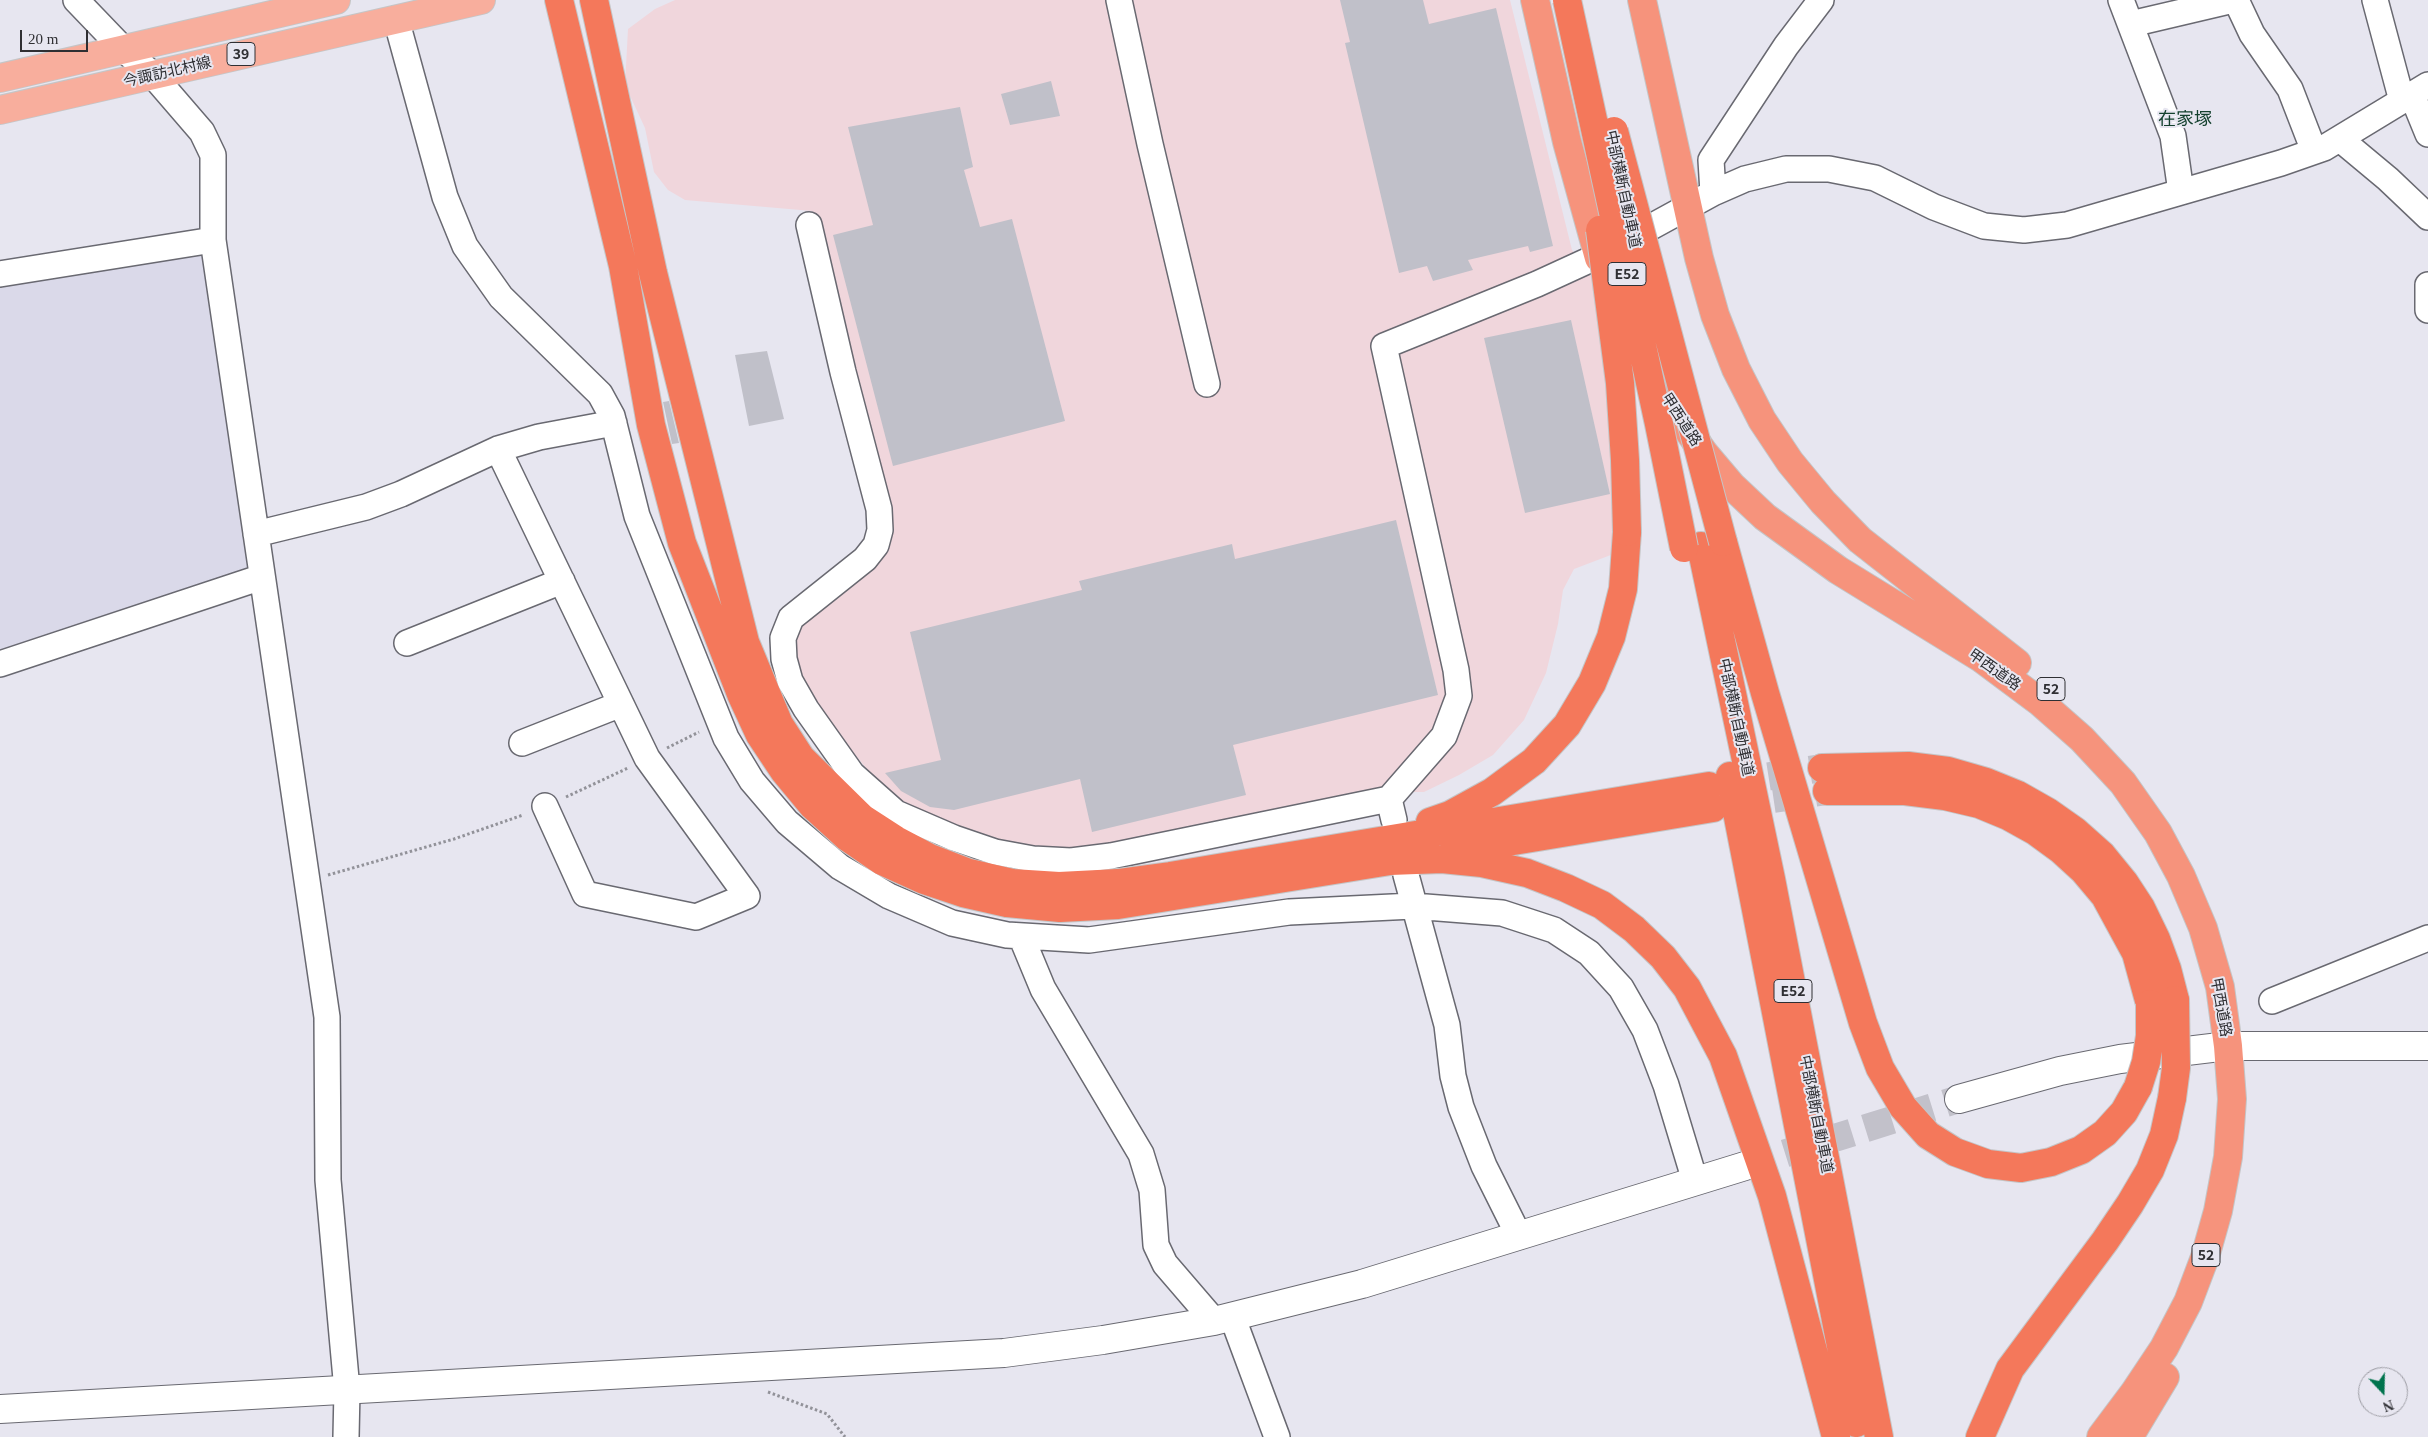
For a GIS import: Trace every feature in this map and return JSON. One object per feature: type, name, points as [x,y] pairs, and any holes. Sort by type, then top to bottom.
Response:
[{"type":"highway","points":[[559,0],[623,266],[651,425],[682,542],[741,694],[760,735],[784,771],[813,806],[846,837],[882,861],[924,880],[963,893],[1007,903],[1060,908],[1118,905],[1393,839],[1450,815],[1492,792],[1534,761],[1567,725],[1592,683],[1610,637],[1623,588],[1627,532],[1625,460],[1612,312],[1601,234],[1578,101],[1554,0]]},
{"type":"highway","points":[[594,0],[653,273],[745,642],[779,724],[802,758],[862,818],[896,840],[930,858],[969,873],[1012,884],[1059,886],[1118,883],[1393,839],[1711,797]]},
{"type":"highway","name":"甲西道路","points":[[1535,0],[1567,142],[1598,256],[1614,296],[1674,410],[1704,453],[1732,486],[1765,517],[1798,543],[1838,570],[1981,658],[2040,702],[2082,739],[2123,783],[2158,833],[2182,876],[2203,928],[2237,1046],[2248,1099],[2244,1158],[2234,1211],[2220,1261],[2198,1316],[2159,1388],[2129,1437]]},
{"type":"highway","name":"中部横断自動車道","points":[[1566,0],[1655,405],[1703,545],[1748,865],[1859,1437]]},
{"type":"highway","name":"中部横断自動車道","points":[[1582,0],[1703,545],[1771,879],[1879,1437]]},
{"type":"highway","name":"甲西道路","points":[[1642,0],[1687,206],[1715,315],[1736,369],[1762,420],[1790,462],[1860,540],[2052,689],[2094,726],[2136,772],[2172,822],[2198,870],[2219,923],[2237,984],[2237,1046],[2228,1156],[2218,1211],[2205,1257],[2188,1302],[2164,1348],[2134,1393],[2100,1437]]},
{"type":"highway","points":[[1703,545],[1764,693],[1863,1023],[1880,1068],[1903,1107],[1928,1135],[1955,1152],[1988,1164],[2021,1168],[2052,1162],[2081,1150],[2106,1133],[2124,1112],[2138,1087],[2146,1062],[2150,1036],[2162,1002]]},
{"type":"highway","points":[[1824,780],[1945,796],[1978,804],[2008,816],[2035,831],[2061,850],[2084,871],[2106,896],[2162,1002],[2176,1060],[2172,1098],[2164,1135],[2150,1170],[2105,1241],[2010,1369],[1980,1437]]},
{"type":"highway","points":[[1393,839],[1442,859],[1482,863],[1527,873],[1566,888],[1602,905],[1634,929],[1663,957],[1687,988],[1707,1022],[1737,1092],[1772,1196],[1836,1437]]},
{"type":"main road","name":"今諏訪北村線","points":[[0,78],[336,0]]},
{"type":"main road","name":"今諏訪北村線","points":[[0,110],[481,0]]},
{"type":"street","points":[[76,0],[123,49],[152,74],[202,132],[213,155],[213,240],[327,1017],[328,1180],[347,1390],[346,1437]]},
{"type":"street","points":[[1119,0],[1150,144],[1207,384]]},
{"type":"street","points":[[1713,193],[1711,160],[1786,46],[1821,0]]},
{"type":"street","points":[[2121,0],[2173,136],[2180,192]]},
{"type":"street","points":[[2130,24],[2235,0],[2252,34],[2290,90],[2314,152]]},
{"type":"street","points":[[2375,0],[2414,94],[2428,134]]},
{"type":"street","points":[[396,19],[445,198],[465,246],[501,297],[600,394],[614,423],[637,516],[726,738],[752,781],[787,822],[840,867],[889,896],[952,924],[1021,936],[1089,940],[1288,912],[1413,906],[1502,913],[1554,930],[1589,953],[1621,988],[1645,1030],[1666,1085],[1696,1181]]},
{"type":"street","points":[[1519,1236],[1484,1166],[1461,1107],[1453,1076],[1447,1025],[1393,839],[1444,736],[1459,696],[1456,670],[1384,346],[1537,284],[1598,256],[1687,206],[1745,179],[1786,169],[1829,169],[1875,178],[1934,208],[1984,226],[2024,230],[2067,225],[2314,152],[2340,139],[2414,94]]},
{"type":"street","points":[[2340,139],[2388,179],[2428,217]]},
{"type":"street","points":[[809,225],[843,372],[879,509],[880,530],[876,544],[865,560],[792,618],[783,638],[784,659],[790,681],[806,709],[852,774],[896,812],[946,835],[995,852],[1033,859],[1071,861],[1111,856],[1393,839]]},
{"type":"street","points":[[0,274],[213,240]]},
{"type":"street","points":[[2428,286],[2428,310]]},
{"type":"street","points":[[256,534],[366,507],[401,494],[498,449],[539,437],[614,423]]},
{"type":"street","points":[[498,449],[647,758],[747,896],[696,917],[585,894],[545,806]]},
{"type":"street","points":[[0,664],[262,577]]},
{"type":"street","points":[[407,643],[562,581]]},
{"type":"street","points":[[522,742],[622,704]]},
{"type":"street","points":[[1021,936],[1043,989],[1141,1154],[1152,1190],[1156,1245],[1165,1264],[1223,1319],[1277,1437]]},
{"type":"street","points":[[2272,1001],[2428,938]]},
{"type":"street","points":[[1959,1099],[2060,1071],[2120,1059],[2237,1046],[2428,1046]]},
{"type":"street","points":[[0,1409],[1004,1353],[1103,1340],[1223,1319],[1362,1284],[1745,1166]]},
{"type":"path","points":[[306,880],[378,863],[454,839],[545,806],[720,721]]},
{"type":"path","points":[[752,1368],[768,1392],[827,1414],[845,1437]]},
{"type":"shaded area","points":[[675,0],[1510,0],[1572,250],[1597,284],[1605,342],[1616,553],[1574,569],[1563,590],[1558,624],[1546,673],[1524,720],[1493,755],[1459,775],[1424,792],[1369,792],[1106,846],[1034,849],[991,841],[914,810],[886,792],[802,691],[792,639],[806,614],[878,560],[819,218],[812,211],[685,200],[668,190],[654,172],[645,128],[625,85],[628,29],[655,9]]},
{"type":"shaded area","points":[[213,240],[262,577],[0,664],[0,279]]},
{"type":"building","points":[[1340,0],[1423,0],[1429,24],[1496,8],[1553,246],[1530,252],[1528,246],[1468,260],[1473,270],[1433,281],[1427,266],[1399,273],[1345,43],[1350,42]]},
{"type":"building","points":[[1051,81],[1060,116],[1010,125],[1001,94]]},
{"type":"building","points":[[960,107],[973,167],[964,170],[980,227],[1012,219],[1065,421],[893,466],[833,235],[873,225],[848,127]]},
{"type":"building","points":[[1571,320],[1610,494],[1525,513],[1484,338]]},
{"type":"building","points":[[767,351],[784,419],[749,426],[735,355]]},
{"type":"building","points":[[669,401],[679,443],[672,444],[663,402]]},
{"type":"building","points":[[1396,520],[1438,695],[1233,745],[1246,795],[1092,832],[1080,779],[954,810],[930,807],[901,791],[885,773],[941,760],[910,632],[1082,590],[1079,581],[1232,544],[1235,559]]},
{"type":"tunnel","points":[[1727,783],[1822,768]]},
{"type":"tunnel","points":[[1732,805],[1827,791]]},
{"type":"tunnel","points":[[1745,1166],[1959,1099]]},
{"type":"district","name":"在家塚","points":[[2185,118]]}]
